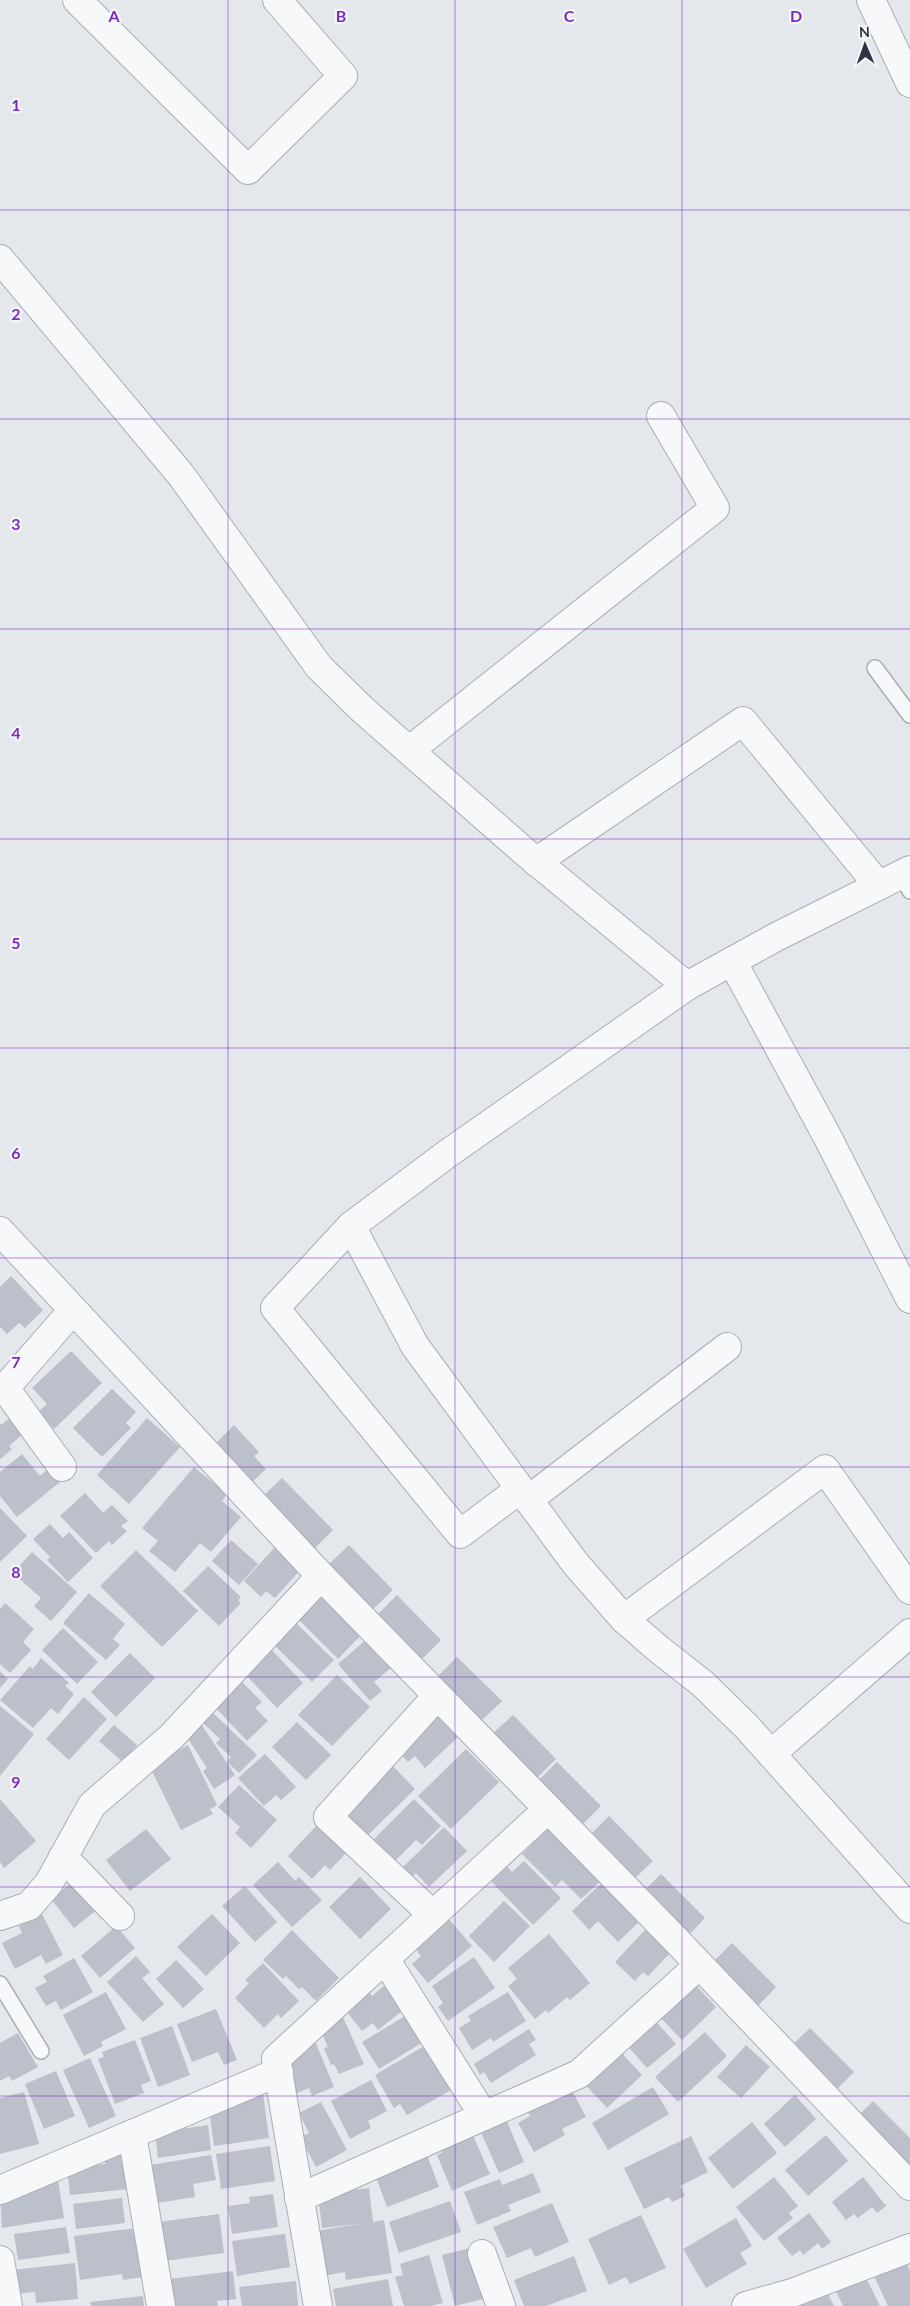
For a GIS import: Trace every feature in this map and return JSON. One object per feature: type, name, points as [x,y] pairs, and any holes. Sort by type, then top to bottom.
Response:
[{"type":"street","points":[[77,0],[248,170],[343,76],[277,0]]},
{"type":"street","points":[[871,0],[907,71]]},
{"type":"street","points":[[0,260],[180,475],[319,667],[364,711],[536,862],[686,986]]},
{"type":"street","points":[[410,750],[715,508],[661,416]]},
{"type":"street","points":[[536,862],[743,721],[900,881],[732,960],[686,986],[447,1154],[351,1226],[275,1308],[460,1534],[524,1495],[727,1347]]},
{"type":"street","points":[[732,960],[827,1136],[910,1299]]},
{"type":"street","points":[[351,1226],[415,1346],[575,1563],[624,1619],[656,1648],[703,1684],[771,1754],[910,1909]]},
{"type":"street","points":[[0,1231],[321,1576],[699,1965],[910,2186]]},
{"type":"street","points":[[62,1467],[5,1388],[73,1310]]},
{"type":"street","points":[[624,1619],[825,1470],[910,1590]]},
{"type":"street","points":[[0,1916],[29,1906],[49,1883],[92,1805],[172,1736],[321,1576]]},
{"type":"street","points":[[771,1754],[910,1633]]},
{"type":"street","points":[[433,1915],[328,1817],[437,1696]]},
{"type":"street","points":[[318,2306],[276,2059],[548,1810]]},
{"type":"street","points":[[63,1857],[120,1916]]},
{"type":"street","points":[[385,1959],[484,2116]]},
{"type":"street","points":[[300,2198],[579,2074],[699,1965]]},
{"type":"street","points":[[0,2190],[279,2072]]},
{"type":"street","points":[[132,2134],[161,2306]]},
{"type":"street","points":[[746,2306],[792,2293],[910,2248]]},
{"type":"street","points":[[482,2254],[501,2306]]},
{"type":"street","points":[[0,2260],[8,2306]]},
{"type":"lane","points":[[875,668],[910,715]]},
{"type":"lane","points":[[0,1984],[41,2051]]},
{"type":"building","points":[[11,1276],[43,1310],[25,1328],[19,1323],[7,1334],[0,1327],[0,1287]]},
{"type":"building","points":[[71,1351],[102,1383],[54,1429],[38,1412],[47,1404],[32,1388]]},
{"type":"building","points":[[112,1389],[136,1412],[126,1423],[131,1428],[102,1457],[73,1428]]},
{"type":"building","points":[[11,1417],[24,1433],[9,1446],[12,1449],[0,1459],[0,1423],[1,1425]]},
{"type":"building","points":[[147,1418],[180,1447],[129,1504],[97,1475]]},
{"type":"building","points":[[234,1425],[259,1452],[254,1456],[266,1469],[251,1483],[214,1445]]},
{"type":"building","points":[[22,1454],[40,1476],[49,1468],[60,1482],[17,1517],[0,1496],[0,1472]]},
{"type":"building","points":[[194,1467],[227,1494],[222,1501],[241,1517],[211,1552],[200,1543],[175,1572],[149,1551],[158,1541],[142,1528]]},
{"type":"building","points":[[282,1478],[333,1530],[314,1549],[262,1497]]},
{"type":"building","points":[[85,1493],[103,1513],[112,1505],[128,1521],[121,1526],[127,1531],[112,1545],[109,1541],[96,1553],[60,1516]]},
{"type":"building","points":[[0,1508],[27,1536],[0,1562]]},
{"type":"building","points":[[50,1524],[63,1538],[69,1532],[93,1558],[68,1582],[47,1560],[50,1557],[33,1539]]},
{"type":"building","points":[[231,1540],[258,1564],[239,1585],[212,1561]]},
{"type":"building","points":[[277,1545],[302,1568],[275,1598],[266,1591],[261,1597],[244,1581]]},
{"type":"building","points":[[349,1545],[393,1590],[371,1611],[327,1566]]},
{"type":"building","points":[[136,1550],[198,1611],[162,1647],[100,1586]]},
{"type":"building","points":[[32,1552],[77,1592],[51,1621],[34,1606],[41,1598],[13,1573]]},
{"type":"building","points":[[208,1566],[241,1597],[238,1600],[241,1603],[219,1626],[183,1591]]},
{"type":"building","points":[[322,1590],[364,1632],[338,1659],[296,1617]]},
{"type":"building","points":[[89,1593],[125,1624],[113,1639],[120,1645],[106,1660],[63,1623]]},
{"type":"building","points":[[397,1595],[441,1640],[420,1661],[376,1616]]},
{"type":"building","points":[[5,1603],[34,1629],[23,1642],[31,1650],[10,1673],[0,1664],[0,1609]]},
{"type":"building","points":[[295,1622],[334,1660],[312,1682],[273,1644]]},
{"type":"building","points":[[63,1628],[98,1662],[77,1684],[42,1650]]},
{"type":"building","points":[[374,1633],[398,1662],[374,1682],[382,1691],[370,1701],[338,1664]]},
{"type":"building","points":[[270,1648],[303,1683],[277,1708],[244,1673]]},
{"type":"building","points":[[130,1653],[155,1678],[116,1717],[91,1692]]},
{"type":"building","points":[[457,1657],[502,1701],[480,1722],[436,1678]]},
{"type":"building","points":[[41,1658],[69,1683],[65,1686],[74,1694],[58,1714],[51,1708],[33,1728],[0,1700],[30,1666],[33,1669]]},
{"type":"building","points":[[0,1671],[8,1679],[0,1688]]},
{"type":"building","points":[[337,1675],[370,1707],[332,1746],[298,1715]]},
{"type":"building","points":[[239,1679],[262,1702],[255,1708],[268,1721],[247,1741],[212,1704]]},
{"type":"building","points":[[84,1697],[107,1719],[69,1760],[46,1739]]},
{"type":"building","points":[[0,1706],[34,1734],[0,1776]]},
{"type":"building","points":[[434,1711],[458,1737],[425,1768],[415,1756],[408,1762],[395,1748]]},
{"type":"building","points":[[213,1713],[257,1755],[239,1773],[227,1762],[231,1757],[216,1743],[220,1739],[203,1723]]},
{"type":"building","points":[[513,1715],[556,1759],[535,1780],[491,1735]]},
{"type":"building","points":[[297,1722],[331,1755],[306,1780],[272,1747]]},
{"type":"building","points":[[201,1724],[235,1775],[214,1789],[203,1771],[207,1768],[185,1734]]},
{"type":"building","points":[[114,1725],[137,1745],[123,1762],[99,1741]]},
{"type":"building","points":[[188,1745],[217,1805],[210,1809],[213,1814],[181,1830],[149,1765]]},
{"type":"building","points":[[466,1749],[499,1782],[451,1829],[418,1796]]},
{"type":"building","points":[[265,1754],[296,1787],[281,1800],[276,1795],[264,1806],[238,1778]]},
{"type":"building","points":[[388,1761],[415,1789],[367,1836],[339,1808]]},
{"type":"building","points":[[557,1762],[601,1806],[580,1827],[536,1783]]},
{"type":"building","points":[[239,1785],[277,1820],[251,1848],[235,1833],[240,1827],[218,1807]]},
{"type":"building","points":[[0,1799],[36,1841],[4,1868],[0,1862]]},
{"type":"building","points":[[414,1799],[441,1826],[422,1845],[416,1840],[390,1866],[368,1845]]},
{"type":"building","points":[[609,1816],[653,1861],[632,1881],[588,1837]]},
{"type":"building","points":[[318,1824],[347,1852],[330,1870],[325,1865],[312,1879],[288,1856]]},
{"type":"building","points":[[444,1827],[467,1851],[429,1887],[416,1873],[412,1877],[403,1867]]},
{"type":"building","points":[[550,1827],[602,1880],[581,1899],[562,1880],[555,1887],[522,1854]]},
{"type":"building","points":[[146,1829],[171,1859],[130,1891],[106,1860]]},
{"type":"building","points":[[524,1861],[561,1898],[533,1925],[488,1878],[504,1863],[512,1872]]},
{"type":"building","points":[[278,1862],[295,1881],[299,1877],[322,1900],[292,1927],[253,1885]]},
{"type":"building","points":[[661,1874],[705,1918],[684,1940],[640,1895]]},
{"type":"building","points":[[360,1877],[391,1909],[360,1939],[329,1907]]},
{"type":"building","points":[[75,1880],[98,1909],[74,1928],[51,1899]]},
{"type":"building","points":[[605,1880],[642,1919],[618,1942],[598,1921],[589,1930],[572,1911]]},
{"type":"building","points":[[245,1886],[277,1922],[255,1942],[222,1906]]},
{"type":"building","points":[[504,1901],[530,1926],[494,1962],[469,1936]]},
{"type":"building","points":[[42,1914],[63,1955],[46,1964],[41,1955],[15,1969],[2,1943],[22,1933],[19,1926]]},
{"type":"building","points":[[212,1914],[240,1943],[206,1976],[177,1947]]},
{"type":"building","points":[[447,1917],[472,1946],[428,1983],[412,1964],[421,1956],[413,1946]]},
{"type":"building","points":[[116,1926],[135,1948],[100,1978],[81,1956]]},
{"type":"building","points":[[646,1929],[671,1952],[648,1976],[643,1972],[635,1981],[615,1962]]},
{"type":"building","points":[[292,1930],[339,1978],[316,2001],[302,1987],[299,1989],[286,1976],[283,1979],[263,1960]]},
{"type":"building","points":[[549,1934],[590,1983],[570,2000],[567,1997],[548,2013],[546,2010],[535,2019],[508,1986],[517,1979],[508,1968]]},
{"type":"building","points":[[732,1943],[776,1987],[755,2009],[711,1964]]},
{"type":"building","points":[[136,1956],[150,1972],[142,1978],[164,2004],[143,2022],[107,1982]]},
{"type":"building","points":[[474,1957],[495,1988],[448,2021],[438,2007],[443,2003],[432,1986]]},
{"type":"building","points":[[74,1958],[93,1992],[61,2010],[56,2001],[46,2006],[35,1988],[47,1982],[43,1976]]},
{"type":"building","points":[[176,1960],[204,1989],[183,2008],[156,1979]]},
{"type":"building","points":[[263,1963],[299,2001],[281,2018],[278,2014],[264,2028],[235,1998],[249,1983],[245,1980]]},
{"type":"building","points":[[691,1980],[716,2007],[682,2040],[656,2013]]},
{"type":"building","points":[[384,1986],[403,2010],[378,2030],[373,2023],[362,2031],[343,2007],[367,1989],[372,1996]]},
{"type":"building","points":[[106,1992],[126,2029],[101,2042],[103,2046],[84,2056],[63,2015]]},
{"type":"building","points":[[508,1992],[526,2021],[493,2042],[491,2038],[472,2050],[459,2028],[471,2021],[468,2016]]},
{"type":"building","points":[[216,2009],[237,2060],[224,2065],[218,2052],[192,2062],[177,2024]]},
{"type":"building","points":[[342,2015],[364,2064],[339,2074],[334,2064],[331,2065],[324,2048],[328,2047],[318,2025]]},
{"type":"building","points":[[407,2015],[423,2042],[379,2069],[362,2042]]},
{"type":"building","points":[[653,2018],[676,2044],[647,2068],[624,2042]]},
{"type":"building","points":[[172,2026],[190,2075],[158,2087],[140,2038]]},
{"type":"building","points":[[810,2028],[854,2072],[832,2094],[788,2049]]},
{"type":"building","points":[[529,2029],[536,2040],[529,2044],[536,2055],[491,2083],[484,2072],[480,2075],[474,2064]]},
{"type":"building","points":[[705,2032],[727,2056],[678,2102],[655,2077]]},
{"type":"building","points":[[18,2033],[38,2067],[12,2081],[9,2076],[0,2081],[0,2043]]},
{"type":"building","points":[[135,2040],[151,2081],[141,2085],[144,2093],[115,2104],[98,2059],[104,2057],[102,2052]]},
{"type":"building","points":[[315,2041],[334,2087],[312,2096],[309,2088],[292,2095],[290,2064]]},
{"type":"building","points":[[426,2045],[451,2090],[407,2115],[400,2104],[394,2108],[375,2075]]},
{"type":"building","points":[[746,2045],[770,2067],[741,2098],[717,2077]]},
{"type":"building","points":[[617,2048],[642,2075],[607,2108],[582,2081]]},
{"type":"building","points":[[90,2058],[116,2116],[89,2128],[63,2070]]},
{"type":"building","points":[[56,2071],[75,2116],[44,2129],[25,2084]]},
{"type":"building","points":[[371,2080],[387,2111],[368,2121],[371,2128],[350,2139],[331,2101]]},
{"type":"building","points":[[568,2083],[586,2117],[562,2129],[565,2135],[534,2152],[518,2123],[530,2116],[525,2106]]},
{"type":"building","points":[[653,2087],[669,2114],[608,2150],[592,2123]]},
{"type":"building","points":[[24,2092],[39,2144],[0,2154],[0,2098]]},
{"type":"building","points":[[263,2094],[269,2138],[214,2146],[209,2109],[229,2099]]},
{"type":"building","points":[[795,2095],[816,2119],[785,2147],[764,2124]]},
{"type":"building","points":[[873,2101],[910,2138],[910,2163],[904,2169],[855,2119]]},
{"type":"building","points":[[321,2102],[347,2150],[316,2167],[300,2137],[309,2133],[299,2113]]},
{"type":"building","points":[[506,2119],[524,2162],[499,2173],[480,2130]]},
{"type":"building","points":[[752,2122],[777,2153],[733,2189],[708,2158]]},
{"type":"building","points":[[208,2125],[211,2150],[158,2158],[155,2133]]},
{"type":"building","points":[[471,2131],[490,2174],[452,2191],[437,2155],[443,2152],[440,2144]]},
{"type":"building","points":[[826,2135],[848,2161],[808,2196],[785,2170]]},
{"type":"building","points":[[691,2136],[708,2172],[680,2186],[685,2196],[672,2202],[669,2197],[644,2209],[624,2168]]},
{"type":"building","points":[[270,2146],[275,2181],[221,2189],[216,2154]]},
{"type":"building","points":[[125,2153],[129,2189],[70,2195],[67,2168],[105,2164],[104,2155]]},
{"type":"building","points":[[211,2155],[216,2180],[193,2184],[195,2197],[157,2203],[150,2165]]},
{"type":"building","points":[[427,2155],[439,2187],[387,2207],[375,2174]]},
{"type":"building","points":[[533,2173],[541,2192],[508,2205],[511,2211],[477,2225],[464,2192],[500,2179],[502,2185]]},
{"type":"building","points":[[774,2177],[798,2206],[789,2213],[793,2218],[764,2241],[736,2207]]},
{"type":"building","points":[[863,2177],[886,2206],[877,2213],[872,2207],[858,2218],[854,2214],[846,2220],[832,2202]]},
{"type":"building","points":[[58,2180],[64,2218],[2,2228],[0,2195],[31,2185]]},
{"type":"building","points":[[369,2188],[373,2222],[384,2220],[392,2273],[346,2280],[345,2272],[323,2276],[316,2231],[359,2224],[322,2228],[318,2194]]},
{"type":"building","points":[[273,2194],[278,2227],[232,2234],[228,2206],[250,2203],[249,2197]]},
{"type":"building","points":[[122,2198],[125,2223],[76,2229],[73,2204]]},
{"type":"building","points":[[450,2201],[461,2232],[399,2253],[389,2222]]},
{"type":"building","points":[[552,2203],[569,2242],[535,2257],[531,2248],[507,2258],[493,2227]]},
{"type":"building","points":[[809,2213],[831,2242],[822,2249],[818,2243],[803,2255],[800,2250],[792,2256],[777,2238]]},
{"type":"building","points":[[219,2214],[224,2253],[164,2261],[159,2222]]},
{"type":"building","points":[[641,2215],[666,2268],[630,2284],[626,2277],[609,2285],[588,2239]]},
{"type":"building","points":[[736,2218],[752,2246],[740,2253],[747,2264],[706,2288],[683,2249]]},
{"type":"building","points":[[66,2227],[70,2253],[18,2260],[14,2234]]},
{"type":"building","points":[[136,2228],[143,2277],[123,2280],[122,2274],[80,2280],[74,2236]]},
{"type":"building","points":[[285,2234],[290,2267],[237,2276],[232,2241]]},
{"type":"building","points":[[474,2247],[487,2298],[455,2306],[442,2255]]},
{"type":"building","points":[[429,2255],[443,2303],[431,2306],[404,2306],[395,2277],[403,2275],[400,2264]]},
{"type":"building","points":[[574,2256],[587,2291],[546,2306],[524,2306],[514,2280]]},
{"type":"building","points":[[906,2262],[910,2271],[910,2306],[888,2306],[874,2276]]},
{"type":"building","points":[[75,2263],[78,2299],[36,2303],[35,2292],[14,2294],[12,2270]]},
{"type":"building","points":[[233,2271],[236,2299],[217,2301],[218,2306],[173,2306],[170,2279]]},
{"type":"building","points":[[864,2274],[880,2306],[843,2306],[835,2289]]},
{"type":"building","points":[[388,2279],[393,2306],[336,2306],[333,2289]]},
{"type":"building","points":[[296,2281],[298,2306],[242,2306],[239,2287]]},
{"type":"building","points":[[827,2292],[834,2306],[800,2306],[799,2304]]},
{"type":"building","points":[[143,2296],[144,2306],[91,2306],[90,2302]]}]
